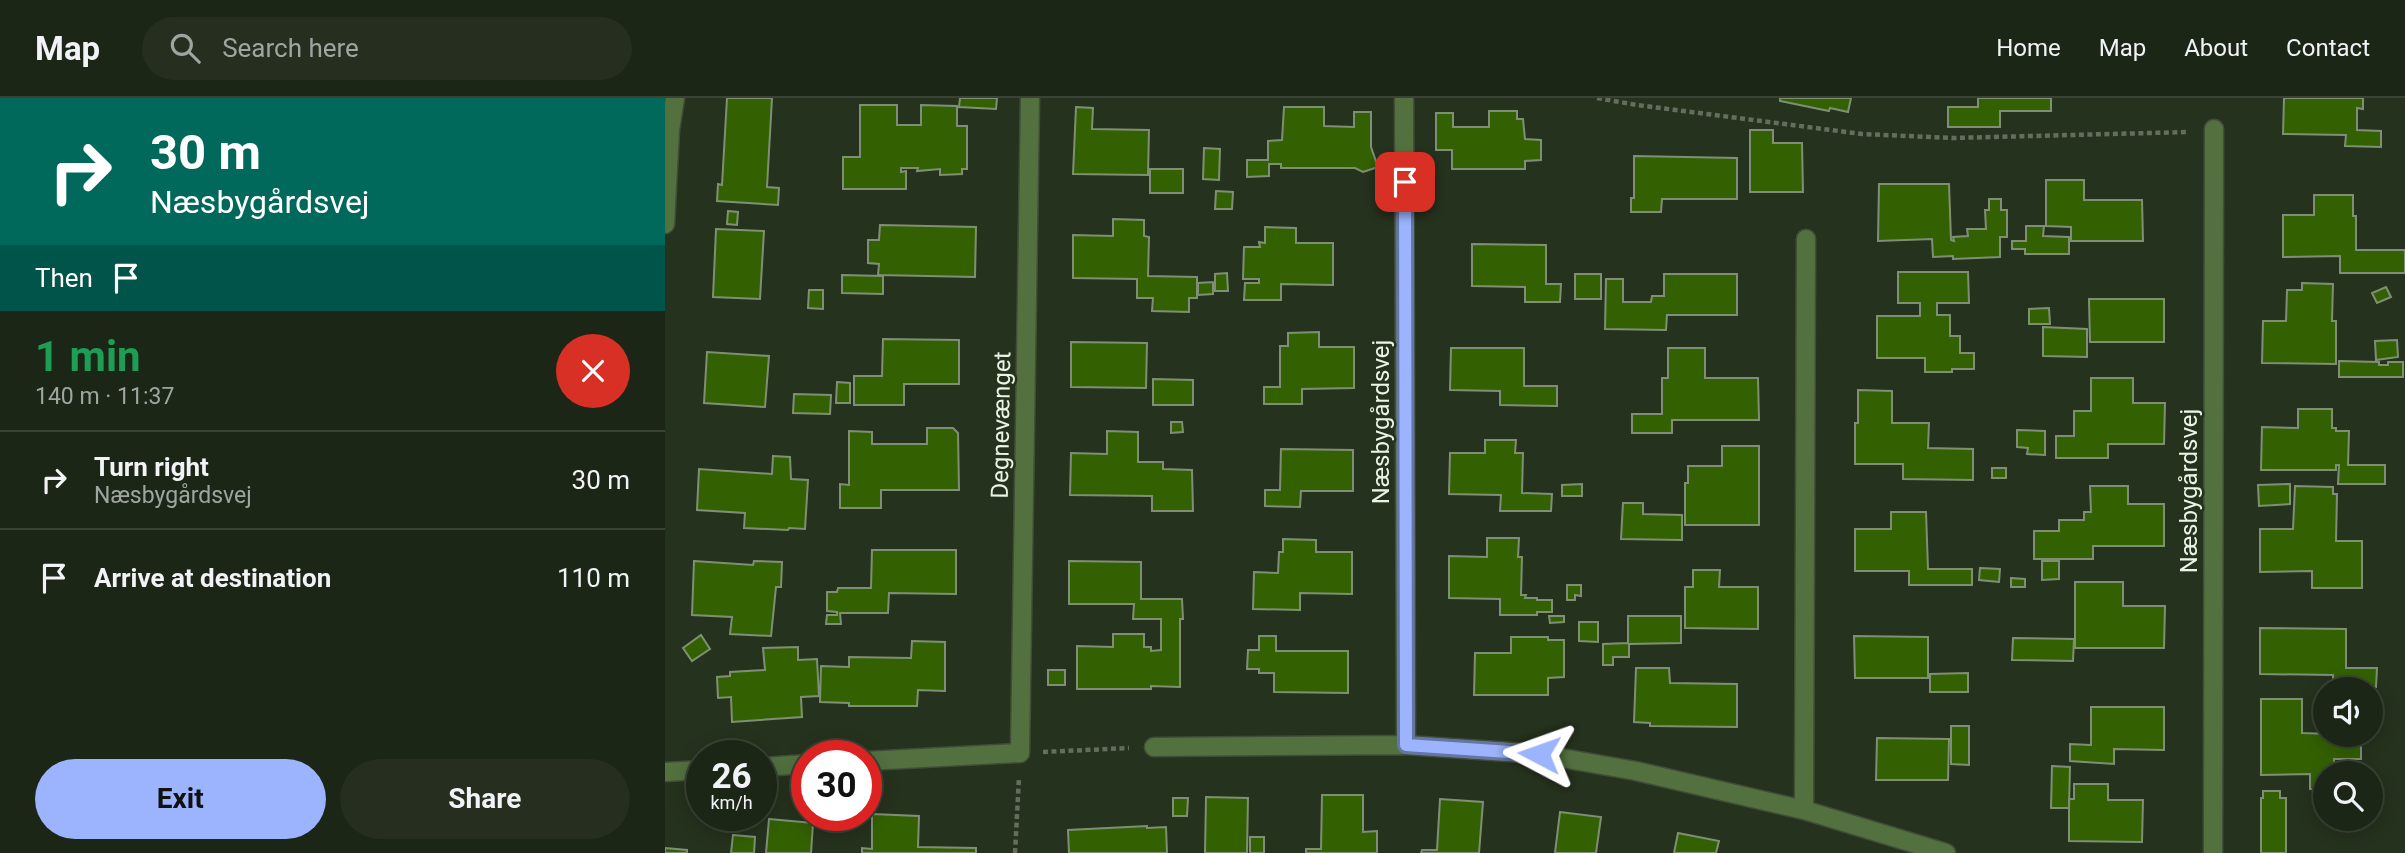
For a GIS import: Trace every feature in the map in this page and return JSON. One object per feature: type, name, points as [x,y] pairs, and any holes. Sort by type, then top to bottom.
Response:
[{"type":"street","points":[[665,223],[670,130],[675,98]]},
{"type":"street","name":"Degnevænget","points":[[1020,752],[1030,98]]},
{"type":"street","name":"Næsbygårdsvej","points":[[1404,98],[1406,745]]},
{"type":"street","name":"Næsbygårdsvej","points":[[2213,853],[2214,129]]},
{"type":"street","points":[[1804,810],[1806,239]]},
{"type":"street","points":[[1154,747],[1406,745],[1551,756],[1636,771],[1804,810],[1946,853]]},
{"type":"street","points":[[882,760],[1020,752]]},
{"type":"street","points":[[665,772],[686,771]]},
{"type":"path","points":[[1597,98],[1862,134],[1953,138],[2167,134],[2214,129]]},
{"type":"path","points":[[1015,853],[1020,752],[1154,747]]},
{"type":"building","points":[[727,98],[772,98],[767,187],[779,188],[778,205],[717,201],[718,184],[722,185]]},
{"type":"building","points":[[960,98],[997,98],[996,109],[959,107]]},
{"type":"building","points":[[1780,98],[1851,98],[1848,112],[1780,101]]},
{"type":"building","points":[[1978,98],[2051,98],[2051,111],[2000,111],[2000,127],[1948,127],[1948,107],[1978,107]]},
{"type":"building","points":[[2284,98],[2363,98],[2363,109],[2357,108],[2357,130],[2381,131],[2381,147],[2345,146],[2346,135],[2283,134]]},
{"type":"building","points":[[860,105],[897,105],[897,125],[921,125],[921,105],[957,106],[957,126],[967,126],[967,169],[962,169],[962,174],[940,175],[940,169],[917,171],[918,168],[901,168],[901,172],[906,171],[906,189],[843,189],[843,157],[860,157]]},
{"type":"building","points":[[1076,107],[1093,108],[1092,129],[1149,130],[1148,175],[1073,174]]},
{"type":"building","points":[[1284,107],[1324,107],[1324,126],[1354,127],[1354,112],[1371,112],[1371,147],[1378,167],[1363,172],[1355,168],[1281,168],[1281,164],[1269,164],[1269,176],[1247,177],[1247,160],[1268,160],[1268,141],[1282,140]]},
{"type":"building","points":[[1489,111],[1517,111],[1517,119],[1523,119],[1525,139],[1541,140],[1541,160],[1525,161],[1525,169],[1452,169],[1452,150],[1436,150],[1436,113],[1453,113],[1453,127],[1489,127]]},
{"type":"building","points":[[1750,130],[1773,130],[1773,143],[1802,143],[1803,192],[1750,192]]},
{"type":"building","points":[[1204,148],[1220,149],[1219,180],[1203,179]]},
{"type":"building","points":[[1634,156],[1737,158],[1737,199],[1662,199],[1661,212],[1631,212],[1631,198],[1634,198]]},
{"type":"building","points":[[1150,169],[1183,169],[1183,193],[1150,193]]},
{"type":"building","points":[[2046,180],[2084,180],[2084,200],[2142,200],[2143,241],[2071,241],[2071,227],[2046,226]]},
{"type":"building","points":[[1879,184],[1949,184],[1951,240],[1954,241],[1953,237],[1968,236],[1967,229],[1986,229],[1985,210],[1989,210],[1989,199],[2001,199],[2001,210],[2007,210],[2007,237],[2000,237],[2000,257],[1933,257],[1932,239],[1878,241]]},
{"type":"building","points":[[1216,191],[1233,192],[1232,209],[1215,209]]},
{"type":"building","points":[[2314,195],[2353,195],[2356,250],[2405,250],[2405,273],[2340,273],[2340,256],[2283,257],[2283,215],[2314,215]]},
{"type":"building","points":[[728,211],[738,212],[737,225],[727,224]]},
{"type":"building","points":[[1113,219],[1144,220],[1144,236],[1149,237],[1148,276],[1197,277],[1197,298],[1189,298],[1189,312],[1152,311],[1153,298],[1137,298],[1137,279],[1073,278],[1073,235],[1113,236]]},
{"type":"building","points":[[880,225],[976,227],[975,277],[878,275],[879,264],[868,263],[868,240],[879,240]]},
{"type":"building","points":[[2026,226],[2044,226],[2043,236],[2069,237],[2069,254],[2025,254],[2025,249],[2012,249],[2012,241],[2026,241]]},
{"type":"building","points":[[1265,227],[1296,228],[1296,243],[1333,243],[1333,285],[1281,284],[1281,300],[1244,300],[1245,283],[1259,283],[1259,279],[1243,279],[1244,247],[1260,247],[1259,242],[1265,243]]},
{"type":"building","points":[[716,229],[764,231],[760,299],[713,297]]},
{"type":"building","points":[[1472,244],[1546,245],[1546,284],[1561,284],[1560,302],[1525,302],[1525,287],[1472,286]]},
{"type":"building","points":[[1898,272],[1968,272],[1969,303],[1937,303],[1937,315],[1950,315],[1950,336],[1960,336],[1960,353],[1974,353],[1974,369],[1925,372],[1925,358],[1877,358],[1877,316],[1920,316],[1920,303],[1898,303]]},
{"type":"building","points":[[1227,273],[1228,291],[1215,291],[1215,274]]},
{"type":"building","points":[[1575,274],[1601,274],[1601,299],[1575,299]]},
{"type":"building","points":[[1664,274],[1737,274],[1737,315],[1667,315],[1666,330],[1605,329],[1606,279],[1623,279],[1623,302],[1651,302],[1652,296],[1664,296]]},
{"type":"building","points":[[842,275],[883,276],[883,294],[842,293]]},
{"type":"building","points":[[1213,282],[1213,294],[1198,295],[1198,283]]},
{"type":"building","points":[[2302,283],[2333,284],[2332,321],[2336,321],[2336,364],[2262,363],[2263,321],[2286,321],[2287,290],[2302,290]]},
{"type":"building","points":[[2386,287],[2391,297],[2377,303],[2372,293]]},
{"type":"building","points":[[809,290],[823,290],[823,309],[808,308]]},
{"type":"building","points":[[2089,299],[2164,299],[2164,342],[2090,342]]},
{"type":"building","points":[[2049,308],[2050,324],[2029,324],[2029,309]]},
{"type":"building","points":[[2043,327],[2087,329],[2087,357],[2043,356]]},
{"type":"building","points":[[1319,332],[1319,347],[1354,347],[1354,388],[1302,389],[1302,404],[1264,404],[1264,387],[1280,387],[1280,346],[1288,346],[1288,333]]},
{"type":"building","points":[[883,339],[959,340],[959,384],[904,384],[904,405],[854,405],[854,376],[882,376]]},
{"type":"building","points":[[2397,340],[2398,357],[2376,360],[2375,341]]},
{"type":"building","points":[[1071,342],[1147,343],[1146,388],[1071,387]]},
{"type":"building","points":[[1451,348],[1524,348],[1524,386],[1557,386],[1557,406],[1500,405],[1500,391],[1450,390]]},
{"type":"building","points":[[1668,348],[1705,348],[1705,378],[1758,378],[1759,420],[1672,420],[1672,433],[1632,433],[1632,414],[1662,414],[1662,378],[1668,378]]},
{"type":"building","points":[[707,352],[769,356],[765,407],[704,403]]},
{"type":"building","points":[[2339,361],[2379,362],[2379,365],[2403,362],[2403,377],[2339,377]]},
{"type":"building","points":[[2091,378],[2133,378],[2133,403],[2165,403],[2164,444],[2108,444],[2108,458],[2056,458],[2056,436],[2074,436],[2074,411],[2091,411]]},
{"type":"building","points":[[1153,379],[1193,380],[1193,405],[1153,405]]},
{"type":"building","points":[[837,382],[850,383],[850,403],[836,403]]},
{"type":"building","points":[[1858,390],[1892,391],[1892,423],[1929,423],[1928,448],[1973,449],[1973,480],[1903,479],[1903,464],[1855,464]]},
{"type":"building","points":[[794,394],[831,395],[830,414],[793,413]]},
{"type":"building","points":[[2298,409],[2332,409],[2332,428],[2336,428],[2336,431],[2349,431],[2348,465],[2385,465],[2385,484],[2338,484],[2339,465],[2336,465],[2336,470],[2261,470],[2262,427],[2298,428]]},
{"type":"building","points":[[1171,422],[1182,422],[1183,432],[1171,433]]},
{"type":"building","points":[[927,428],[953,428],[958,433],[959,490],[881,490],[881,508],[840,508],[840,484],[849,485],[849,431],[872,432],[872,444],[927,444]]},
{"type":"building","points":[[2017,430],[2045,431],[2045,455],[2027,454],[2028,448],[2017,447]]},
{"type":"building","points":[[1107,431],[1138,432],[1138,462],[1163,462],[1163,469],[1192,470],[1193,511],[1152,511],[1152,496],[1070,495],[1071,453],[1107,454]]},
{"type":"building","points":[[1485,440],[1516,440],[1515,453],[1523,453],[1522,493],[1552,494],[1551,511],[1500,511],[1501,495],[1449,494],[1450,453],[1485,453]]},
{"type":"building","points":[[1722,446],[1759,446],[1759,525],[1685,525],[1685,483],[1688,483],[1688,466],[1722,466]]},
{"type":"building","points":[[1281,449],[1353,450],[1353,491],[1301,491],[1300,507],[1265,506],[1265,490],[1280,490]]},
{"type":"building","points":[[773,456],[790,457],[791,479],[808,480],[805,529],[744,528],[745,513],[697,510],[699,469],[772,474]]},
{"type":"building","points":[[1992,468],[2006,468],[2006,478],[1992,478]]},
{"type":"building","points":[[1582,484],[1582,496],[1562,496],[1562,485]]},
{"type":"building","points":[[2290,484],[2290,504],[2259,506],[2258,485]]},
{"type":"building","points":[[2090,486],[2128,486],[2128,504],[2164,504],[2164,546],[2093,546],[2093,559],[2034,559],[2034,531],[2059,531],[2059,520],[2084,520],[2084,512],[2091,512]]},
{"type":"building","points":[[2295,486],[2333,487],[2333,494],[2337,494],[2336,541],[2362,541],[2362,588],[2312,588],[2312,571],[2260,572],[2260,529],[2293,529]]},
{"type":"building","points":[[1623,503],[1643,503],[1643,514],[1682,515],[1682,540],[1621,539]]},
{"type":"building","points":[[1891,512],[1926,512],[1928,569],[1972,569],[1972,585],[1909,585],[1909,571],[1855,571],[1855,529],[1891,529]]},
{"type":"building","points":[[1487,538],[1519,538],[1518,557],[1522,557],[1521,595],[1537,600],[1552,600],[1552,612],[1537,612],[1537,615],[1500,615],[1500,599],[1449,598],[1449,556],[1487,557]]},
{"type":"building","points":[[1283,539],[1316,540],[1316,552],[1352,552],[1352,594],[1300,593],[1300,610],[1253,609],[1254,572],[1278,573]]},
{"type":"building","points":[[872,550],[956,550],[956,594],[889,593],[888,613],[840,613],[841,624],[826,624],[827,615],[837,615],[837,612],[827,611],[827,592],[837,592],[838,588],[871,588]]},
{"type":"building","points":[[694,561],[753,565],[754,561],[782,562],[781,587],[776,587],[771,636],[730,634],[732,617],[692,615]]},
{"type":"building","points":[[1069,561],[1141,562],[1141,599],[1182,599],[1180,687],[1077,689],[1077,646],[1113,647],[1113,634],[1144,634],[1144,647],[1151,647],[1151,651],[1161,650],[1161,619],[1133,619],[1134,604],[1069,604]]},
{"type":"building","points":[[2042,561],[2059,561],[2059,579],[2042,580]]},
{"type":"building","points":[[1980,568],[2000,569],[1999,582],[1979,580]]},
{"type":"building","points":[[1693,570],[1720,570],[1719,587],[1758,587],[1758,629],[1685,628],[1685,587],[1693,587]]},
{"type":"building","points":[[2011,578],[2025,579],[2025,587],[2011,587]]},
{"type":"building","points":[[2075,582],[2123,582],[2123,606],[2165,606],[2164,648],[2075,648]]},
{"type":"building","points":[[1567,585],[1581,585],[1581,596],[1575,595],[1575,600],[1567,600]]},
{"type":"building","points":[[1549,616],[1564,616],[1564,622],[1550,623]]},
{"type":"building","points":[[1628,616],[1681,616],[1681,643],[1629,644],[1629,657],[1613,657],[1613,665],[1603,665],[1603,644],[1628,643]]},
{"type":"building","points":[[1579,622],[1598,622],[1598,642],[1579,641]]},
{"type":"building","points":[[2260,628],[2346,629],[2346,668],[2377,668],[2377,677],[2260,674]]},
{"type":"building","points":[[701,635],[710,649],[692,661],[683,648]]},
{"type":"building","points":[[1259,636],[1276,636],[1276,651],[1348,651],[1348,693],[1274,692],[1274,673],[1259,673],[1259,669],[1247,669],[1248,650],[1259,650]]},
{"type":"building","points":[[1854,636],[1928,637],[1928,678],[1855,678]]},
{"type":"building","points":[[1511,637],[1564,640],[1564,677],[1548,678],[1548,695],[1474,695],[1475,653],[1511,653]]},
{"type":"building","points":[[2013,638],[2074,639],[2073,661],[2012,660]]},
{"type":"building","points":[[912,641],[945,642],[945,691],[918,690],[917,706],[849,706],[849,703],[820,702],[821,666],[849,667],[849,657],[911,658]]},
{"type":"building","points":[[798,647],[798,660],[817,659],[819,696],[801,697],[802,717],[732,722],[731,697],[718,698],[717,677],[730,676],[730,672],[765,670],[763,648]]},
{"type":"building","points":[[1636,668],[1669,668],[1670,683],[1737,684],[1737,727],[1650,726],[1650,723],[1634,722]]},
{"type":"building","points":[[1048,670],[1065,670],[1065,685],[1048,685]]},
{"type":"building","points":[[1968,673],[1968,692],[1930,692],[1930,674]]},
{"type":"building","points":[[2261,699],[2302,699],[2302,733],[2313,733],[2313,747],[2361,747],[2361,759],[2313,761],[2313,789],[2310,789],[2310,774],[2261,775]]},
{"type":"building","points":[[2091,707],[2164,707],[2164,750],[2114,749],[2114,764],[2070,761],[2070,744],[2091,745]]},
{"type":"building","points":[[1951,726],[1969,726],[1969,765],[1951,764]]},
{"type":"building","points":[[1877,738],[1949,739],[1948,780],[1876,780]]},
{"type":"building","points":[[2052,766],[2070,767],[2069,808],[2051,808]]},
{"type":"building","points":[[2074,784],[2108,784],[2108,800],[2143,800],[2142,842],[2069,841],[2069,799],[2074,799]]},
{"type":"building","points":[[2263,791],[2280,791],[2280,798],[2286,798],[2286,853],[2261,853]]},
{"type":"building","points":[[1322,795],[1363,795],[1363,832],[1377,831],[1377,853],[1306,853],[1306,849],[1321,849]]},
{"type":"building","points":[[1206,797],[1248,798],[1247,853],[1205,853]]},
{"type":"building","points":[[1173,798],[1188,798],[1187,816],[1173,816]]},
{"type":"building","points":[[1440,799],[1483,802],[1479,853],[1421,853],[1422,850],[1437,850]]},
{"type":"building","points":[[1560,812],[1601,817],[1596,853],[1555,853]]},
{"type":"building","points":[[882,814],[919,816],[918,847],[976,848],[976,853],[862,853],[862,848],[872,849],[872,831],[882,831]]},
{"type":"building","points":[[777,820],[791,821],[791,831],[812,831],[811,853],[766,853],[768,831],[777,831]]},
{"type":"building","points":[[1166,827],[1167,853],[1069,853],[1068,830]]},
{"type":"building","points":[[1678,833],[1719,841],[1716,853],[1674,853]]},
{"type":"building","points":[[733,835],[755,837],[754,853],[731,853]]},
{"type":"building","points":[[1250,837],[1264,837],[1264,853],[1250,853]]},
{"type":"building","points":[[665,848],[687,850],[687,853],[665,853]]},
{"type":"route","points":[[1405,182],[1406,745],[1539,754]]}]
